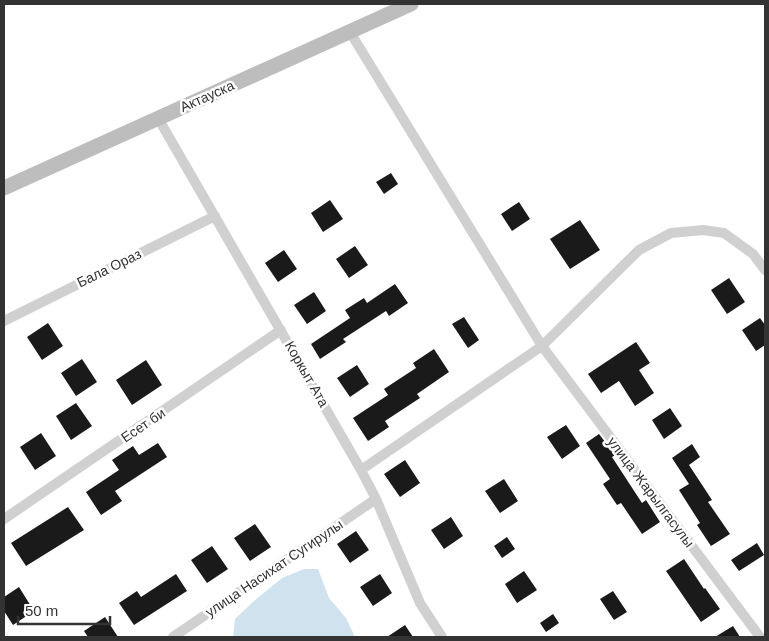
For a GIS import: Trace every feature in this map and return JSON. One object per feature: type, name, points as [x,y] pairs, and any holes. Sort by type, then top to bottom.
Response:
[{"type":"main road","name":"Актауска","points":[[4,188],[411,4]]},
{"type":"street","name":"улица Жарылгасулы","points":[[350,32],[542,346],[760,637]]},
{"type":"street","name":"Коркыт Ата","points":[[158,118],[361,470],[376,499],[420,603],[442,637]]},
{"type":"street","name":"Бала Ораз","points":[[4,321],[215,216]]},
{"type":"street","points":[[361,470],[542,346],[639,250],[672,233],[702,230],[724,233],[753,254],[765,270]]},
{"type":"street","name":"Есет би","points":[[4,519],[281,330]]},
{"type":"street","name":"улица Насихат Сугирулы","points":[[173,637],[376,499]]},
{"type":"water","points":[[304,569],[318,569],[329,598],[346,618],[355,637],[233,637],[235,619],[282,578]]},
{"type":"building","points":[[391,173],[398,184],[384,194],[376,182]]},
{"type":"building","points":[[330,200],[343,219],[323,232],[311,213]]},
{"type":"building","points":[[519,202],[530,219],[512,231],[501,214]]},
{"type":"building","points":[[580,220],[600,250],[570,269],[550,239]]},
{"type":"building","points":[[355,246],[368,265],[349,278],[336,259]]},
{"type":"building","points":[[284,250],[297,269],[278,282],[265,263]]},
{"type":"building","points":[[729,278],[745,302],[727,314],[711,290]]},
{"type":"building","points":[[395,284],[408,303],[389,316],[386,311],[343,339],[346,342],[320,359],[311,344],[350,318],[345,310],[364,298],[367,303]]},
{"type":"building","points":[[314,292],[326,311],[307,324],[294,305]]},
{"type":"building","points":[[464,317],[479,340],[468,348],[452,324]]},
{"type":"building","points":[[760,318],[765,325],[765,345],[756,351],[742,330]]},
{"type":"building","points":[[48,323],[63,346],[42,360],[27,337]]},
{"type":"building","points":[[636,342],[650,363],[639,370],[654,393],[635,406],[619,381],[601,393],[588,374]]},
{"type":"building","points":[[434,349],[449,372],[417,394],[420,398],[385,421],[389,427],[368,441],[353,418],[388,395],[384,389],[416,368],[413,363]]},
{"type":"building","points":[[82,359],[97,382],[76,396],[61,373]]},
{"type":"building","points":[[146,360],[162,385],[132,405],[116,380]]},
{"type":"building","points":[[357,365],[369,384],[350,397],[337,378]]},
{"type":"building","points":[[76,403],[92,426],[71,440],[56,416]]},
{"type":"building","points":[[670,408],[682,426],[664,439],[652,420]]},
{"type":"building","points":[[566,425],[580,446],[562,459],[547,437]]},
{"type":"building","points":[[41,433],[56,456],[35,470],[20,447]]},
{"type":"building","points":[[599,434],[615,455],[612,457],[642,503],[646,500],[660,522],[642,534],[621,503],[617,505],[603,484],[610,479],[586,443]]},
{"type":"building","points":[[158,443],[167,457],[115,491],[122,501],[101,515],[86,492],[119,470],[112,460],[133,446],[139,455]]},
{"type":"building","points":[[692,444],[700,457],[689,465],[712,500],[708,502],[730,534],[711,546],[697,525],[700,523],[679,490],[689,484],[672,458]]},
{"type":"building","points":[[405,460],[420,483],[400,497],[384,474]]},
{"type":"building","points":[[504,479],[518,501],[500,513],[485,491]]},
{"type":"building","points":[[68,507],[84,530],[26,566],[11,543]]},
{"type":"building","points":[[451,517],[463,536],[444,549],[431,530]]},
{"type":"building","points":[[255,524],[271,547],[250,561],[234,538]]},
{"type":"building","points":[[356,531],[369,550],[350,563],[337,544]]},
{"type":"building","points":[[507,537],[515,549],[502,558],[494,546]]},
{"type":"building","points":[[757,543],[764,555],[739,571],[731,560]]},
{"type":"building","points":[[212,546],[228,569],[207,583],[191,560]]},
{"type":"building","points":[[684,559],[720,609],[701,622],[666,571]]},
{"type":"building","points":[[524,571],[537,590],[517,603],[505,584]]},
{"type":"building","points":[[176,574],[187,591],[134,625],[119,603],[137,591],[141,597]]},
{"type":"building","points":[[380,574],[392,593],[373,606],[360,587]]},
{"type":"building","points":[[19,587],[34,611],[13,625],[4,611],[4,597]]},
{"type":"building","points":[[613,591],[627,612],[614,620],[600,599]]},
{"type":"building","points":[[553,614],[559,623],[546,632],[540,623]]},
{"type":"building","points":[[105,617],[118,637],[88,637],[84,631]]},
{"type":"building","points":[[405,625],[413,637],[387,637]]},
{"type":"building","points":[[733,626],[740,637],[715,637]]}]
